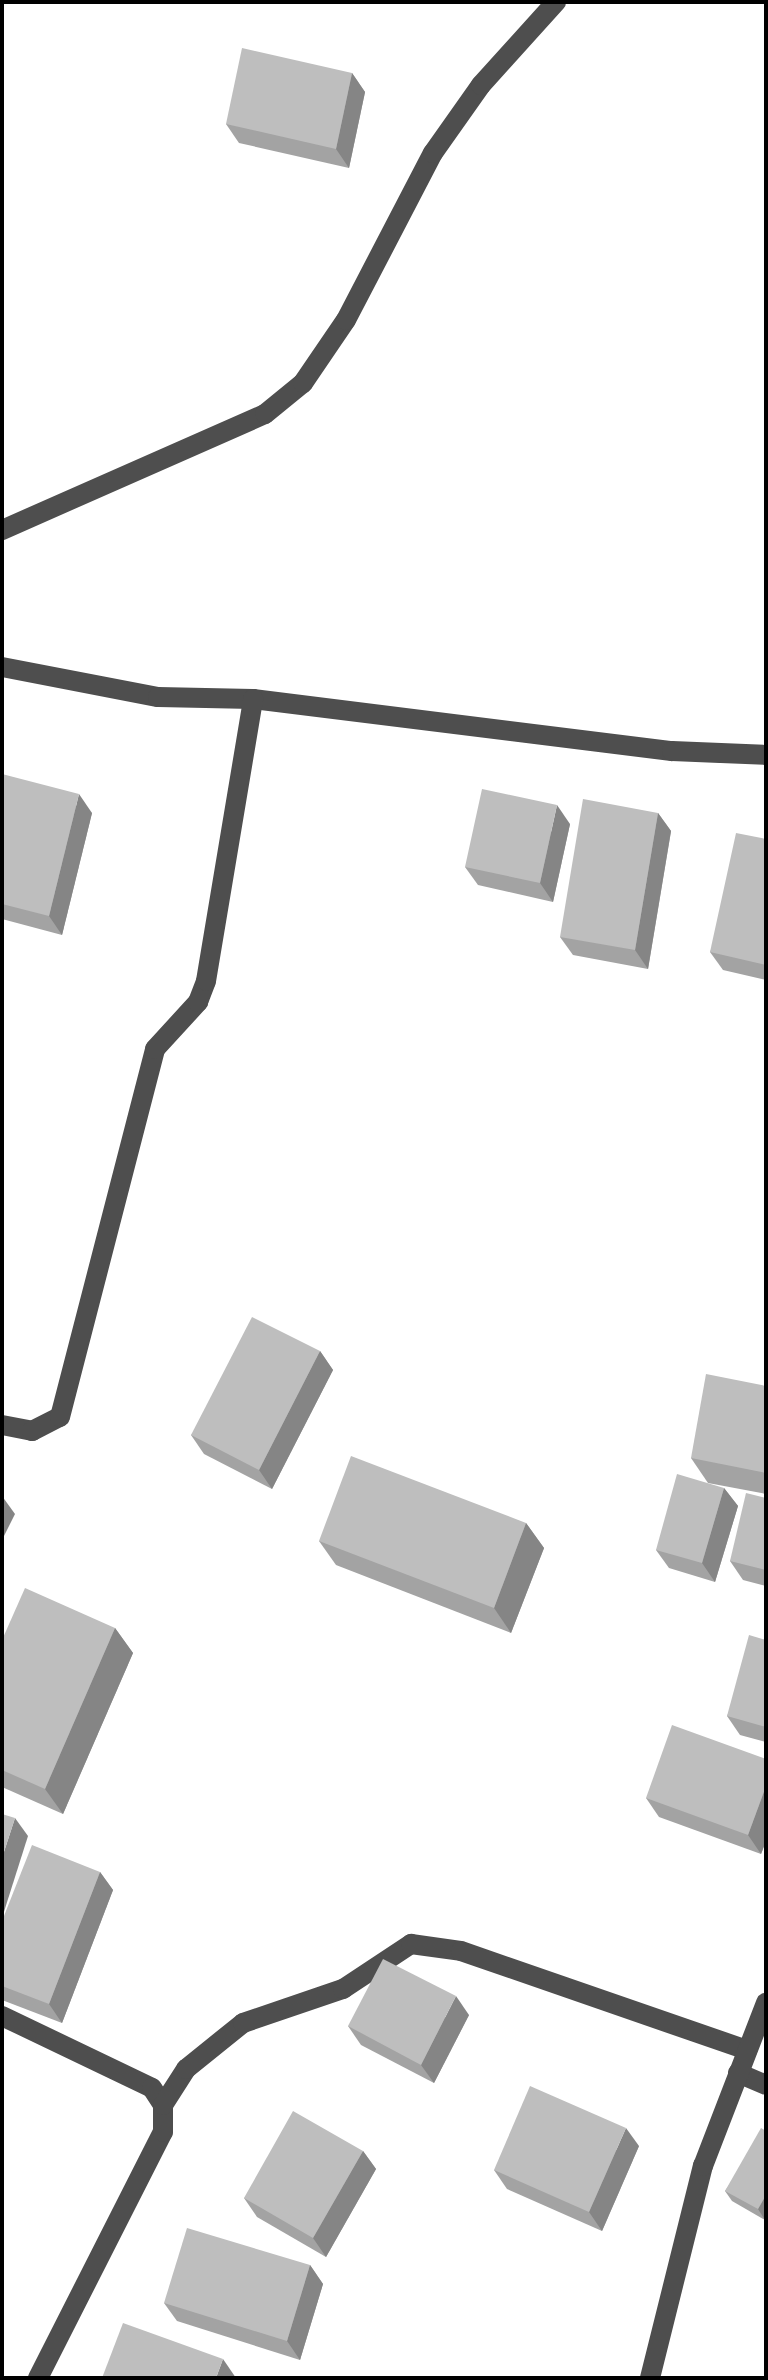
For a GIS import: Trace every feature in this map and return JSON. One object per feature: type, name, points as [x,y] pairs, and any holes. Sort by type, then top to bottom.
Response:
[{"type":"street","points":[[2,530],[265,414],[303,383],[346,320],[433,153],[481,85],[556,2]]},
{"type":"street","points":[[2,667],[43,681],[158,697],[253,699],[627,746],[766,755]]},
{"type":"street","points":[[2,1425],[32,1431],[60,1417],[155,1049],[198,1002],[206,981],[253,699]]},
{"type":"street","points":[[163,2105],[214,2041],[243,2023],[343,1989],[411,1944],[461,1951],[747,2050]]},
{"type":"street","points":[[650,2378],[703,2166],[766,2003]]},
{"type":"street","points":[[2,2016],[152,2088],[163,2105],[163,2132],[38,2378]]},
{"type":"street","points":[[738,2073],[766,2085]]},
{"type":"building","points":[[242,48],[352,73],[336,149],[226,124]]},
{"type":"building","points":[[2,774],[79,794],[49,916],[2,904]]},
{"type":"building","points":[[482,789],[557,805],[540,883],[465,867]]},
{"type":"building","points":[[583,799],[658,813],[635,950],[560,937]]},
{"type":"building","points":[[736,833],[766,839],[766,965],[710,952]]},
{"type":"building","points":[[252,1317],[320,1351],[259,1470],[191,1435]]},
{"type":"building","points":[[706,1374],[766,1386],[766,1473],[691,1458]]},
{"type":"building","points":[[351,1456],[526,1523],[494,1608],[319,1541]]},
{"type":"building","points":[[677,1474],[724,1488],[702,1563],[656,1550]]},
{"type":"building","points":[[746,1493],[766,1498],[766,1570],[730,1561]]},
{"type":"building","points":[[25,1588],[115,1628],[45,1789],[2,1770],[2,1640]]},
{"type":"building","points":[[749,1635],[766,1640],[766,1727],[727,1716]]},
{"type":"building","points":[[672,1725],[766,1759],[766,1786],[748,1835],[646,1798]]},
{"type":"building","points":[[2,1814],[15,1818],[2,1858]]},
{"type":"building","points":[[32,1845],[100,1872],[49,2004],[2,1986],[2,1921]]},
{"type":"building","points":[[383,1959],[456,1996],[421,2065],[348,2026]]},
{"type":"building","points":[[530,2086],[626,2128],[589,2212],[494,2170]]},
{"type":"building","points":[[293,2111],[363,2151],[313,2238],[244,2198]]},
{"type":"building","points":[[761,2128],[766,2131],[766,2195],[758,2209],[725,2191]]},
{"type":"building","points":[[187,2228],[310,2265],[287,2341],[164,2303]]},
{"type":"building","points":[[123,2323],[223,2359],[216,2378],[102,2378]]}]
